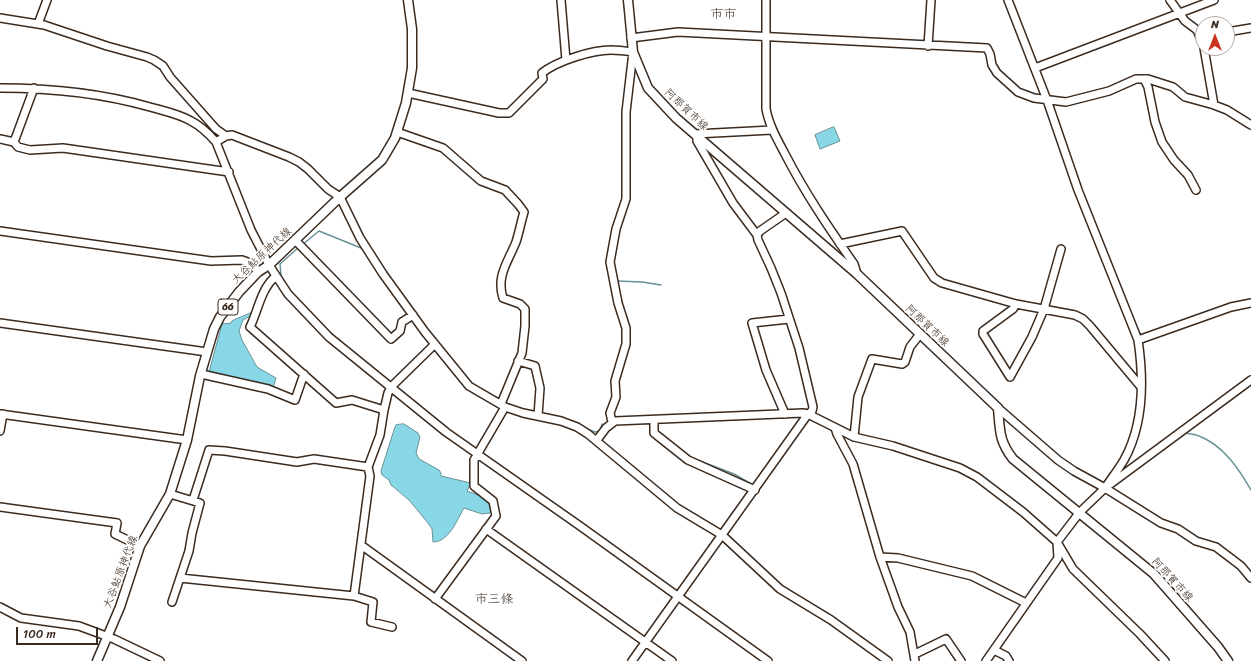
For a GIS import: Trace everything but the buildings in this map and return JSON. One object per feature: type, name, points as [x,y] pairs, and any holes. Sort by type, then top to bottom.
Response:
[{"type":"main road","name":"大谷鮎原神代線","points":[[96,661],[120,607],[140,546],[170,494],[187,440],[207,352],[214,329],[220,317],[239,292],[258,272],[268,265],[340,196],[382,160],[395,138],[408,93],[412,68],[412,30],[408,0]]},
{"type":"main road","name":"阿那賀市線","points":[[628,0],[633,52],[648,88],[656,97],[676,118],[857,274],[998,408],[1001,438],[1005,449],[1022,468],[1080,512],[1154,574],[1218,647],[1228,661]]},
{"type":"street","points":[[38,24],[47,0]]},
{"type":"street","points":[[561,0],[566,60]]},
{"type":"street","points":[[766,0],[766,109],[772,130],[803,188],[854,264],[857,274]]},
{"type":"street","points":[[928,46],[931,0]]},
{"type":"street","points":[[1008,0],[1047,100],[1078,190],[1138,340],[1141,387],[1138,421],[1133,439],[1124,460],[1105,488]]},
{"type":"street","points":[[1170,0],[1185,21],[1195,27]]},
{"type":"street","points":[[1035,68],[1214,0]]},
{"type":"street","points":[[0,18],[38,24],[154,60],[162,66],[216,129],[226,136]]},
{"type":"street","points":[[1235,31],[1251,28]]},
{"type":"street","points":[[631,38],[669,32],[987,48],[992,65],[997,73],[1018,92],[1034,98],[1066,102],[1110,91],[1136,79],[1144,79],[1173,88],[1185,97],[1227,110],[1251,125]]},
{"type":"street","points":[[408,93],[492,112],[509,113],[543,79],[542,74],[550,67],[566,60],[601,51],[612,50],[633,52],[626,112],[626,199],[616,229],[610,262],[618,303],[626,328],[626,344],[615,381],[616,397],[610,413],[612,422]]},
{"type":"street","points":[[1205,56],[1214,105]]},
{"type":"street","points":[[1144,79],[1148,87],[1155,122],[1162,142],[1174,160],[1188,175],[1196,190]]},
{"type":"street","points":[[0,88],[34,88],[95,95],[133,102],[168,112],[191,121],[205,131],[216,142],[251,230],[268,265],[288,294],[325,332],[446,432],[768,661]]},
{"type":"street","points":[[14,142],[34,88]]},
{"type":"street","points":[[632,661],[808,414],[812,412],[813,407],[798,348],[781,293],[771,268],[757,235],[733,203],[697,141],[696,135],[772,130]]},
{"type":"street","points":[[396,132],[443,148],[481,181],[505,190],[524,212],[517,238],[501,277],[500,288],[503,298],[520,304],[525,309],[522,353],[503,406],[474,460],[474,486],[493,501],[496,516],[435,599]]},
{"type":"street","points":[[216,142],[226,136],[232,135],[289,157],[308,169],[328,189],[340,196],[365,247],[400,300],[469,386],[503,406],[523,413],[561,421],[577,427],[597,440],[677,508],[722,536],[780,589],[831,620],[888,661]]},
{"type":"street","points":[[0,140],[14,142],[18,146],[30,150],[63,148],[229,172]]},
{"type":"street","points":[[757,235],[760,231],[786,212]]},
{"type":"street","points":[[0,230],[211,261],[242,260],[253,264],[258,272]]},
{"type":"street","points":[[840,244],[902,231],[934,278],[942,284],[1016,304],[1075,315],[1083,319],[1141,387]]},
{"type":"street","points":[[295,240],[391,339],[400,331],[402,322],[413,315]]},
{"type":"street","points":[[1016,304],[1013,309],[983,331],[983,334],[1010,377],[1032,337],[1044,309],[1061,250]]},
{"type":"street","points":[[276,276],[270,280],[257,307],[255,318],[250,327],[336,403],[352,400],[384,410]]},
{"type":"street","points":[[1138,340],[1231,307],[1251,303]]},
{"type":"street","points":[[785,414],[766,370],[752,323],[789,319]]},
{"type":"street","points":[[0,323],[207,352]]},
{"type":"street","points":[[854,437],[858,396],[872,359],[902,364],[905,362],[910,347],[920,334]]},
{"type":"street","points":[[354,596],[370,476],[368,467],[380,435],[388,393],[391,387],[435,344]]},
{"type":"street","points":[[518,361],[535,366],[540,388],[538,416]]},
{"type":"street","points":[[201,374],[268,389],[295,400],[304,374]]},
{"type":"street","points":[[986,661],[1058,558],[1057,542],[1080,512],[1105,488],[1251,380]]},
{"type":"street","points":[[998,408],[1058,460],[1074,471],[1105,488],[1161,523],[1178,529],[1196,540],[1216,547],[1241,566],[1251,578]]},
{"type":"street","points":[[597,440],[612,422],[615,421],[803,413],[808,414],[854,437],[893,446],[960,468],[968,472],[1023,512],[1057,542],[1074,569],[1140,634],[1165,661]]},
{"type":"street","points":[[0,431],[1,414],[187,440]]},
{"type":"street","points":[[654,420],[654,433],[688,460],[754,490]]},
{"type":"street","points":[[835,428],[853,464],[880,556],[898,607],[910,632],[915,658],[946,639],[960,661]]},
{"type":"street","points":[[193,500],[209,450],[297,462],[314,459],[368,467]]},
{"type":"street","points":[[170,494],[200,503],[189,551],[172,602]]},
{"type":"street","points":[[0,507],[117,523],[115,534],[140,546]]},
{"type":"street","points":[[486,529],[672,661]]},
{"type":"street","points":[[361,545],[522,661]]},
{"type":"street","points":[[880,556],[898,558],[972,576],[1026,603]]},
{"type":"street","points":[[180,578],[354,596],[373,602],[371,622],[392,627]]},
{"type":"street","points":[[0,607],[21,618],[72,624],[126,644],[160,661]]},
{"type":"street","points":[[994,650],[1006,656],[1009,661]]},
{"type":"water","points":[[834,127],[840,141],[820,149],[815,135]]},
{"type":"water","points":[[251,313],[252,315],[243,320],[239,331],[242,340],[257,367],[276,378],[273,388],[261,383],[209,372],[222,324],[231,323],[232,321]]},
{"type":"water","points":[[404,424],[418,433],[420,437],[416,453],[419,459],[439,470],[441,476],[471,483],[467,491],[484,498],[490,504],[490,513],[482,514],[464,508],[452,530],[444,538],[433,542],[432,529],[428,523],[409,500],[391,485],[389,480],[382,475],[381,471],[396,425]]},
{"type":"waterway","points":[[302,245],[319,231],[361,248]]},
{"type":"waterway","points":[[281,275],[280,264],[299,247]]},
{"type":"waterway","points":[[617,281],[642,282],[661,285]]},
{"type":"waterway","points":[[485,392],[500,399]]},
{"type":"waterway","points":[[584,428],[595,432],[600,431],[602,424]]},
{"type":"waterway","points":[[1184,433],[1197,435],[1216,445],[1230,458],[1251,490]]},
{"type":"waterway","points":[[695,459],[734,474],[753,485]]},
{"type":"district","name":"市市","points":[[723,15]]},
{"type":"district","name":"市三條","points":[[494,600]]}]
